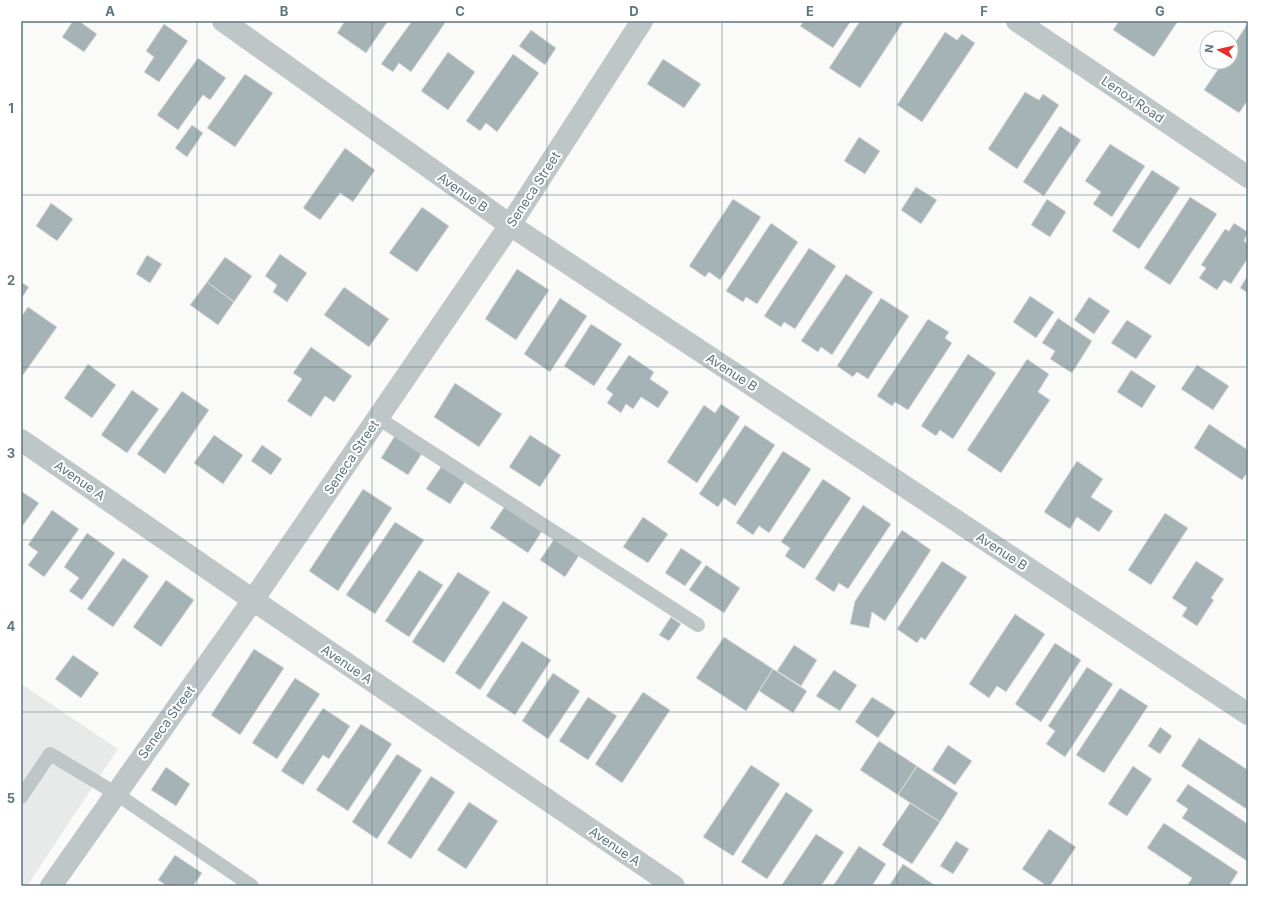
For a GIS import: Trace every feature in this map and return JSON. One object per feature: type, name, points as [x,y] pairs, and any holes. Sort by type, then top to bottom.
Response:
[{"type":"street","name":"Avenue B","points":[[223,21],[510,225],[1248,714]]},
{"type":"street","name":"Seneca Street","points":[[51,886],[115,793],[253,600],[510,225],[642,21]]},
{"type":"street","name":"Lenox Road","points":[[1017,21],[1248,177]]},
{"type":"street","name":"Avenue A","points":[[21,440],[253,600],[674,886]]},
{"type":"lane","points":[[378,418],[698,625]]},
{"type":"lane","points":[[21,798],[50,754],[115,793],[252,886]]},
{"type":"shaded area","points":[[21,684],[118,749],[27,886],[21,886]]},
{"type":"building","points":[[73,21],[79,21],[97,34],[84,52],[62,37]]},
{"type":"building","points":[[345,21],[388,21],[366,53],[337,33]]},
{"type":"building","points":[[412,21],[442,21],[445,23],[411,72],[399,63],[393,72],[381,64]]},
{"type":"building","points":[[804,21],[851,21],[833,48],[800,26]]},
{"type":"building","points":[[860,21],[904,21],[860,88],[829,68]]},
{"type":"building","points":[[1119,21],[1178,21],[1154,57],[1113,30]]},
{"type":"building","points":[[1248,23],[1248,100],[1239,113],[1204,90],[1218,70],[1239,70],[1239,37]]},
{"type":"building","points":[[164,24],[188,41],[159,82],[144,72],[154,57],[146,51]]},
{"type":"building","points":[[531,30],[556,48],[545,65],[519,46]]},
{"type":"building","points":[[945,32],[957,40],[962,34],[975,43],[922,122],[897,105]]},
{"type":"building","points":[[448,52],[475,72],[448,110],[421,91]]},
{"type":"building","points":[[513,54],[539,73],[497,132],[486,123],[480,131],[466,121]]},
{"type":"building","points":[[198,58],[226,78],[210,100],[203,95],[178,130],[157,115]]},
{"type":"building","points":[[663,59],[701,84],[684,108],[647,84]]},
{"type":"building","points":[[245,74],[273,93],[235,147],[207,128]]},
{"type":"building","points":[[1025,92],[1039,100],[1043,94],[1059,105],[1017,169],[988,149]]},
{"type":"building","points":[[192,125],[203,133],[187,157],[175,148]]},
{"type":"building","points":[[1060,126],[1081,140],[1044,196],[1023,182]]},
{"type":"building","points":[[859,137],[880,151],[865,174],[844,161]]},
{"type":"building","points":[[1110,144],[1145,166],[1112,217],[1093,204],[1101,192],[1085,181]]},
{"type":"building","points":[[345,148],[375,170],[353,202],[340,193],[320,220],[303,208]]},
{"type":"building","points":[[1152,170],[1180,188],[1139,249],[1112,231]]},
{"type":"building","points":[[916,187],[937,200],[921,224],[901,210]]},
{"type":"building","points":[[1190,197],[1217,214],[1170,285],[1144,268]]},
{"type":"building","points":[[733,199],[761,217],[720,280],[709,272],[705,277],[689,266]]},
{"type":"building","points":[[1047,199],[1066,212],[1050,237],[1031,225]]},
{"type":"building","points":[[51,203],[73,219],[57,241],[36,226]]},
{"type":"building","points":[[422,207],[449,226],[417,272],[389,253]]},
{"type":"building","points":[[771,223],[798,242],[757,304],[746,297],[743,302],[726,291]]},
{"type":"building","points":[[1234,223],[1248,232],[1244,241],[1248,244],[1248,258],[1231,284],[1224,280],[1217,290],[1199,278],[1206,268],[1201,265],[1225,229],[1229,231]]},
{"type":"building","points":[[809,248],[836,266],[795,329],[784,322],[781,327],[764,316]]},
{"type":"building","points":[[280,254],[307,273],[287,302],[273,292],[277,285],[265,276]]},
{"type":"building","points":[[147,255],[162,264],[150,283],[136,274]]},
{"type":"building","points":[[225,257],[252,276],[234,302],[207,282]]},
{"type":"building","points":[[517,269],[549,290],[516,340],[485,319]]},
{"type":"building","points":[[846,274],[873,292],[832,355],[821,347],[818,352],[801,341]]},
{"type":"building","points":[[1248,275],[1248,293],[1240,288]]},
{"type":"building","points":[[21,282],[29,287],[21,299]]},
{"type":"building","points":[[207,282],[234,302],[218,325],[190,305]]},
{"type":"building","points":[[344,287],[389,319],[369,347],[324,315]]},
{"type":"building","points":[[1030,296],[1054,312],[1036,338],[1013,322]]},
{"type":"building","points":[[1089,297],[1110,311],[1094,334],[1074,320]]},
{"type":"building","points":[[560,298],[587,316],[550,372],[524,354]]},
{"type":"building","points":[[881,298],[909,316],[868,379],[857,372],[853,377],[837,366]]},
{"type":"building","points":[[28,307],[57,327],[23,375],[21,374],[21,317]]},
{"type":"building","points":[[1058,318],[1092,341],[1072,373],[1050,359],[1055,351],[1042,343]]},
{"type":"building","points":[[928,319],[949,332],[945,338],[952,343],[908,410],[895,402],[892,406],[877,396]]},
{"type":"building","points":[[1127,320],[1152,336],[1136,359],[1111,343]]},
{"type":"building","points":[[591,324],[622,344],[594,386],[564,366]]},
{"type":"building","points":[[311,347],[352,376],[334,402],[325,396],[311,417],[287,401],[302,379],[293,373]]},
{"type":"building","points":[[968,354],[996,373],[953,439],[940,430],[936,436],[921,426]]},
{"type":"building","points":[[629,355],[654,372],[650,379],[669,392],[658,408],[641,397],[633,409],[626,404],[621,413],[607,403],[613,394],[606,389]]},
{"type":"building","points":[[1027,359],[1049,374],[1038,392],[1050,400],[1001,473],[967,450]]},
{"type":"building","points":[[88,364],[116,385],[92,418],[64,398]]},
{"type":"building","points":[[1197,365],[1229,386],[1213,410],[1181,389]]},
{"type":"building","points":[[1131,370],[1156,386],[1142,408],[1117,392]]},
{"type":"building","points":[[455,383],[502,414],[479,447],[434,417]]},
{"type":"building","points":[[132,390],[159,409],[127,453],[101,435]]},
{"type":"building","points":[[182,391],[209,410],[165,474],[137,454]]},
{"type":"building","points":[[721,404],[740,417],[697,483],[667,462],[704,405],[715,413]]},
{"type":"building","points":[[1209,424],[1248,450],[1248,472],[1242,480],[1194,448]]},
{"type":"building","points":[[745,425],[775,445],[735,506],[724,498],[718,507],[699,494]]},
{"type":"building","points":[[396,434],[423,452],[408,475],[381,458]]},
{"type":"building","points":[[214,435],[243,455],[223,484],[194,463]]},
{"type":"building","points":[[530,435],[561,455],[540,487],[509,467]]},
{"type":"building","points":[[262,445],[282,459],[271,475],[251,461]]},
{"type":"building","points":[[783,451],[811,469],[769,533],[759,526],[753,535],[736,523]]},
{"type":"building","points":[[1077,461],[1103,479],[1091,497],[1113,511],[1099,532],[1077,517],[1070,529],[1044,512]]},
{"type":"building","points":[[443,464],[466,480],[450,504],[426,489]]},
{"type":"building","points":[[823,479],[851,498],[804,569],[785,556],[790,548],[781,542]]},
{"type":"building","points":[[363,489],[392,508],[338,591],[309,571]]},
{"type":"building","points":[[21,491],[39,503],[21,528]]},
{"type":"building","points":[[863,505],[891,524],[848,589],[839,583],[834,592],[815,579]]},
{"type":"building","points":[[505,506],[542,531],[528,553],[490,528]]},
{"type":"building","points":[[52,510],[79,529],[44,577],[28,565],[38,552],[28,545]]},
{"type":"building","points":[[1165,513],[1188,528],[1151,585],[1128,570]]},
{"type":"building","points":[[643,517],[668,534],[648,563],[623,547]]},
{"type":"building","points":[[395,522],[424,540],[375,614],[346,595]]},
{"type":"building","points":[[902,530],[931,550],[885,621],[872,612],[869,628],[850,624],[855,601]]},
{"type":"building","points":[[87,533],[115,553],[82,600],[69,591],[79,578],[64,567]]},
{"type":"building","points":[[555,538],[580,554],[565,577],[540,560]]},
{"type":"building","points":[[681,548],[702,562],[685,586],[665,573]]},
{"type":"building","points":[[123,558],[149,576],[113,627],[87,609]]},
{"type":"building","points":[[942,561],[967,577],[925,640],[921,637],[917,643],[897,629]]},
{"type":"building","points":[[1196,561],[1224,579],[1211,598],[1214,600],[1197,626],[1182,616],[1187,608],[1172,598]]},
{"type":"building","points":[[706,565],[740,588],[724,613],[689,590]]},
{"type":"building","points":[[419,570],[443,585],[409,637],[385,621]]},
{"type":"building","points":[[458,572],[490,592],[444,663],[412,642]]},
{"type":"building","points":[[166,580],[194,600],[161,647],[133,627]]},
{"type":"building","points":[[503,601],[528,617],[480,690],[455,673]]},
{"type":"building","points":[[1015,614],[1045,634],[1006,692],[997,686],[989,698],[969,684]]},
{"type":"building","points":[[671,617],[681,624],[669,641],[659,635]]},
{"type":"building","points":[[724,637],[773,669],[746,711],[696,678]]},
{"type":"building","points":[[522,641],[551,660],[515,715],[486,696]]},
{"type":"building","points":[[1055,643],[1081,660],[1041,722],[1015,704]]},
{"type":"building","points":[[794,645],[817,660],[801,686],[777,671]]},
{"type":"building","points":[[254,649],[284,668],[240,735],[211,715]]},
{"type":"building","points":[[73,655],[99,673],[81,698],[55,679]]},
{"type":"building","points":[[1087,667],[1113,684],[1065,757],[1046,744],[1055,731],[1048,726]]},
{"type":"building","points":[[773,669],[807,691],[793,713],[759,691]]},
{"type":"building","points":[[834,670],[857,685],[840,711],[816,696]]},
{"type":"building","points":[[553,673],[580,691],[548,739],[522,721]]},
{"type":"building","points":[[295,678],[320,694],[277,759],[252,743]]},
{"type":"building","points":[[1120,688],[1148,706],[1104,773],[1076,755]]},
{"type":"building","points":[[643,692],[670,710],[622,783],[595,764]]},
{"type":"building","points":[[588,697],[617,716],[588,760],[559,741]]},
{"type":"building","points":[[872,697],[896,712],[878,738],[855,722]]},
{"type":"building","points":[[323,708],[350,726],[329,759],[323,755],[303,785],[281,771]]},
{"type":"building","points":[[361,724],[392,744],[348,811],[316,790]]},
{"type":"building","points":[[1160,727],[1172,736],[1160,754],[1148,746]]},
{"type":"building","points":[[1199,738],[1248,770],[1248,810],[1181,766]]},
{"type":"building","points":[[879,741],[917,766],[898,795],[860,770]]},
{"type":"building","points":[[948,745],[972,761],[955,785],[932,770]]},
{"type":"building","points":[[397,754],[422,770],[377,839],[352,822]]},
{"type":"building","points":[[751,765],[780,784],[733,856],[703,837]]},
{"type":"building","points":[[917,766],[958,793],[940,822],[898,795]]},
{"type":"building","points":[[1133,766],[1152,779],[1127,816],[1108,804]]},
{"type":"building","points":[[166,767],[190,784],[176,806],[151,790]]},
{"type":"building","points":[[431,776],[455,792],[411,859],[387,843]]},
{"type":"building","points":[[1188,784],[1248,824],[1247,861],[1182,818],[1188,809],[1176,801]]},
{"type":"building","points":[[786,792],[813,810],[767,879],[741,862]]},
{"type":"building","points":[[469,802],[498,821],[466,869],[437,850]]},
{"type":"building","points":[[910,803],[940,822],[912,864],[882,845]]},
{"type":"building","points":[[1164,823],[1238,872],[1229,886],[1187,886],[1192,878],[1147,848]]},
{"type":"building","points":[[1049,829],[1076,847],[1050,886],[1047,886],[1022,869]]},
{"type":"building","points":[[816,834],[844,852],[821,886],[781,886]]},
{"type":"building","points":[[956,841],[969,849],[953,874],[940,866]]},
{"type":"building","points":[[859,846],[886,864],[872,886],[833,886]]},
{"type":"building","points":[[175,855],[202,873],[193,886],[167,886],[158,880]]},
{"type":"building","points":[[903,864],[936,886],[889,886]]}]
